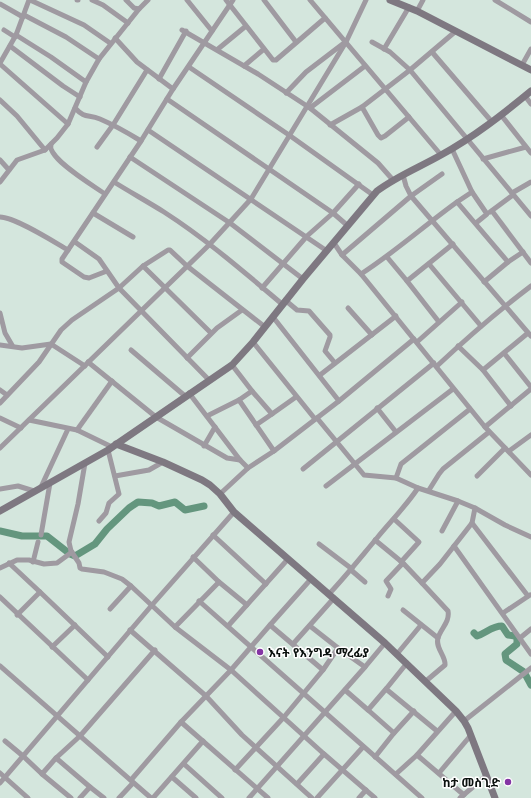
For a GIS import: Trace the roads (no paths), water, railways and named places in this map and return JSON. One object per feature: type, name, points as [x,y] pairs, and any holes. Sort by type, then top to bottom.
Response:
[{"type":"street","points":[[68,124],[0,64],[16,36],[30,0],[84,25],[110,43]]},
{"type":"street","points":[[92,0],[128,23]]},
{"type":"street","points":[[126,0],[134,8],[140,8]]},
{"type":"street","points":[[140,0],[140,8]]},
{"type":"street","points":[[1,179],[18,160],[45,150],[68,124],[86,82],[99,59],[110,43],[148,0]]},
{"type":"street","points":[[187,0],[212,31]]},
{"type":"street","points":[[226,0],[273,60],[276,60],[325,18]]},
{"type":"street","points":[[107,271],[89,278],[84,277],[62,262],[62,259],[75,242],[92,213],[114,182],[173,89],[233,0]]},
{"type":"street","points":[[264,0],[296,42]]},
{"type":"street","points":[[310,0],[441,155]]},
{"type":"street","points":[[0,448],[209,245],[251,198],[289,135],[308,107],[346,42],[366,0]]},
{"type":"street","points":[[390,0],[409,7],[531,70]]},
{"type":"street","points":[[417,11],[423,0]]},
{"type":"street","points":[[495,0],[531,22]]},
{"type":"street","points":[[0,4],[66,37],[99,59]]},
{"type":"street","points":[[384,49],[409,7]]},
{"type":"street","points":[[218,50],[246,26]]},
{"type":"street","points":[[4,30],[51,57],[86,82]]},
{"type":"street","points":[[159,80],[184,30],[308,107],[378,163],[393,180]]},
{"type":"street","points":[[330,125],[362,107],[410,70],[456,31]]},
{"type":"street","points":[[115,38],[128,54],[159,80],[173,89]]},
{"type":"street","points":[[286,93],[306,72],[346,42]]},
{"type":"street","points":[[372,42],[397,58],[410,70],[531,216]]},
{"type":"street","points":[[10,46],[80,97]]},
{"type":"street","points":[[244,66],[264,49]]},
{"type":"street","points":[[522,65],[531,49]]},
{"type":"street","points":[[432,52],[492,122]]},
{"type":"street","points":[[308,107],[365,66]]},
{"type":"street","points":[[189,67],[289,135],[373,195]]},
{"type":"street","points":[[97,147],[113,125],[147,70]]},
{"type":"street","points":[[0,511],[112,447],[232,365],[253,342],[283,302],[373,195],[393,180],[467,140],[531,91]]},
{"type":"street","points":[[525,96],[531,104]]},
{"type":"street","points":[[167,99],[332,213],[348,226]]},
{"type":"street","points":[[0,100],[17,116],[45,150]]},
{"type":"street","points":[[362,107],[381,138],[409,116]]},
{"type":"street","points":[[75,108],[80,114],[87,117],[98,118],[141,141]]},
{"type":"street","points":[[501,115],[531,153]]},
{"type":"street","points":[[148,130],[327,250]]},
{"type":"street","points":[[53,142],[50,146],[50,150],[58,160],[67,168],[105,194]]},
{"type":"street","points":[[483,159],[526,147]]},
{"type":"street","points":[[452,149],[472,192],[487,214]]},
{"type":"street","points":[[130,157],[230,223],[303,279]]},
{"type":"street","points":[[0,160],[9,170]]},
{"type":"street","points":[[342,255],[411,196],[442,174]]},
{"type":"street","points":[[403,175],[411,196],[530,335],[483,370]]},
{"type":"street","points":[[114,182],[164,212],[235,264],[262,288],[283,302],[297,310],[310,311],[330,335],[325,351],[335,363]]},
{"type":"street","points":[[476,223],[531,182]]},
{"type":"street","points":[[262,288],[307,236],[332,213],[358,184]]},
{"type":"street","points":[[361,274],[387,257],[432,220],[472,192]]},
{"type":"street","points":[[457,202],[508,262]]},
{"type":"street","points":[[492,211],[531,263]]},
{"type":"street","points":[[92,213],[133,236]]},
{"type":"street","points":[[0,217],[8,218],[68,250]]},
{"type":"street","points":[[75,242],[99,258],[119,288],[209,380]]},
{"type":"street","points":[[334,243],[342,255],[361,274],[396,316],[485,427],[531,475]]},
{"type":"street","points":[[407,281],[453,244]]},
{"type":"street","points":[[0,403],[39,362],[61,330],[72,320],[119,288],[143,266],[168,250],[170,250],[187,266],[265,327]]},
{"type":"street","points":[[484,282],[508,262],[523,252]]},
{"type":"street","points":[[387,257],[439,322]]},
{"type":"street","points":[[429,264],[481,326]]},
{"type":"street","points":[[143,266],[211,333]]},
{"type":"street","points":[[303,469],[377,408],[458,346],[504,306],[531,286]]},
{"type":"street","points":[[220,494],[248,468],[316,418],[439,322],[462,302]]},
{"type":"street","points":[[348,308],[372,335]]},
{"type":"street","points":[[187,358],[211,333],[242,310]]},
{"type":"street","points":[[0,313],[5,333],[12,345]]},
{"type":"street","points":[[320,375],[396,316]]},
{"type":"street","points":[[273,317],[339,400]]},
{"type":"street","points":[[253,342],[296,397],[316,418],[364,475],[396,478],[418,488],[429,490],[475,508],[505,525],[531,537]]},
{"type":"street","points":[[0,345],[12,345],[22,348],[51,344],[87,364],[112,381],[156,416],[204,446],[227,458],[240,460]]},
{"type":"street","points":[[458,346],[483,370],[511,406]]},
{"type":"street","points":[[131,350],[187,395],[207,416],[240,460],[248,468]]},
{"type":"street","points":[[485,427],[531,388],[504,353]]},
{"type":"street","points":[[232,365],[272,414]]},
{"type":"street","points":[[77,430],[112,381]]},
{"type":"street","points":[[326,486],[453,389]]},
{"type":"street","points":[[0,390],[7,395]]},
{"type":"street","points":[[207,416],[239,400],[252,390]]},
{"type":"street","points":[[256,425],[296,397]]},
{"type":"street","points":[[239,400],[274,450]]},
{"type":"street","points":[[377,408],[396,432]]},
{"type":"street","points":[[396,478],[401,464],[470,409]]},
{"type":"street","points":[[0,418],[21,428]]},
{"type":"street","points":[[29,420],[77,430],[112,447],[163,462],[210,485],[220,494],[234,512],[385,643],[456,711],[464,721],[471,735],[495,798]]},
{"type":"street","points":[[204,446],[215,428]]},
{"type":"street","points":[[42,487],[68,429]]},
{"type":"street","points":[[429,490],[443,469],[490,432]]},
{"type":"street","points":[[478,476],[507,450],[531,435]]},
{"type":"street","points":[[99,521],[106,513],[109,503],[119,494],[114,476],[112,447]]},
{"type":"street","points":[[114,476],[149,470],[163,462]]},
{"type":"street","points":[[85,463],[78,504],[69,542],[70,548],[79,563],[80,568],[104,572],[122,579],[131,586],[175,627],[231,670],[375,798]]},
{"type":"street","points":[[41,535],[50,483]]},
{"type":"street","points":[[0,489],[18,486],[34,491]]},
{"type":"street","points":[[293,644],[310,626],[352,569],[375,540],[408,503],[418,488]]},
{"type":"street","points":[[442,531],[458,501]]},
{"type":"street","points":[[422,583],[440,564],[472,523],[475,508]]},
{"type":"street","points":[[0,783],[130,630],[234,512]]},
{"type":"street","points":[[388,596],[391,589],[386,581],[420,542],[394,519]]},
{"type":"street","points":[[472,523],[530,595],[503,613]]},
{"type":"street","points":[[213,535],[266,584]]},
{"type":"street","points":[[375,540],[402,563],[448,611],[449,616],[438,638],[438,647],[446,662],[445,666],[426,681]]},
{"type":"street","points":[[33,562],[38,542]]},
{"type":"street","points":[[319,544],[352,569],[365,582]]},
{"type":"street","points":[[454,546],[531,654]]},
{"type":"street","points":[[0,568],[18,560],[29,560],[44,564],[57,563],[72,552]]},
{"type":"street","points":[[193,558],[247,605]]},
{"type":"street","points":[[228,626],[288,559]]},
{"type":"street","points":[[9,563],[108,657]]},
{"type":"street","points":[[119,798],[181,722],[231,670],[311,579]]},
{"type":"street","points":[[175,627],[219,582]]},
{"type":"street","points":[[110,609],[131,586]]},
{"type":"street","points":[[17,615],[40,592]]},
{"type":"street","points":[[0,597],[17,615],[88,680]]},
{"type":"street","points":[[199,601],[422,798]]},
{"type":"street","points":[[403,610],[438,638]]},
{"type":"street","points":[[52,647],[75,625]]},
{"type":"street","points":[[270,625],[323,670]]},
{"type":"street","points":[[397,654],[421,625]]},
{"type":"street","points":[[310,626],[365,667]]},
{"type":"street","points":[[520,638],[531,629]]},
{"type":"street","points":[[130,630],[155,650],[206,696],[242,735],[312,798]]},
{"type":"street","points":[[249,798],[305,736],[385,643]]},
{"type":"street","points":[[235,770],[304,694],[338,648]]},
{"type":"street","points":[[42,774],[56,758],[80,736],[155,650]]},
{"type":"street","points":[[368,710],[407,663]]},
{"type":"street","points":[[0,666],[152,798],[203,741]]},
{"type":"street","points":[[464,721],[530,669]]},
{"type":"street","points":[[386,689],[437,731]]},
{"type":"street","points":[[345,690],[394,733]]},
{"type":"street","points":[[375,757],[414,711]]},
{"type":"street","points":[[396,774],[417,754],[456,711]]},
{"type":"street","points":[[181,722],[268,798]]},
{"type":"street","points":[[439,773],[471,735]]},
{"type":"street","points":[[5,741],[71,798]]},
{"type":"street","points":[[317,798],[363,747]]},
{"type":"street","points":[[297,784],[324,754]]},
{"type":"street","points":[[417,754],[439,773],[462,797],[486,776]]},
{"type":"street","points":[[56,758],[104,798]]},
{"type":"street","points":[[184,764],[222,798]]},
{"type":"street","points":[[0,773],[28,798]]},
{"type":"street","points":[[172,777],[196,798]]},
{"type":"street","points":[[80,798],[90,787]]},
{"type":"street","points":[[359,798],[366,790]]},
{"type":"waterway","points":[[0,531],[22,536],[47,536],[70,554],[75,556],[95,544],[107,529],[129,508],[138,502],[152,503],[159,506],[175,502],[185,510],[204,506]]},
{"type":"waterway","points":[[474,633],[477,636],[495,627],[502,626],[508,635],[515,636],[517,639],[517,644],[505,654],[506,660],[524,672],[531,685]]},
{"type":"place","name":"እናት የእንግዳ ማረፊያ","points":[[260,652]]},
{"type":"place","name":"ከታ መስጊድ","points":[[508,782]]}]
